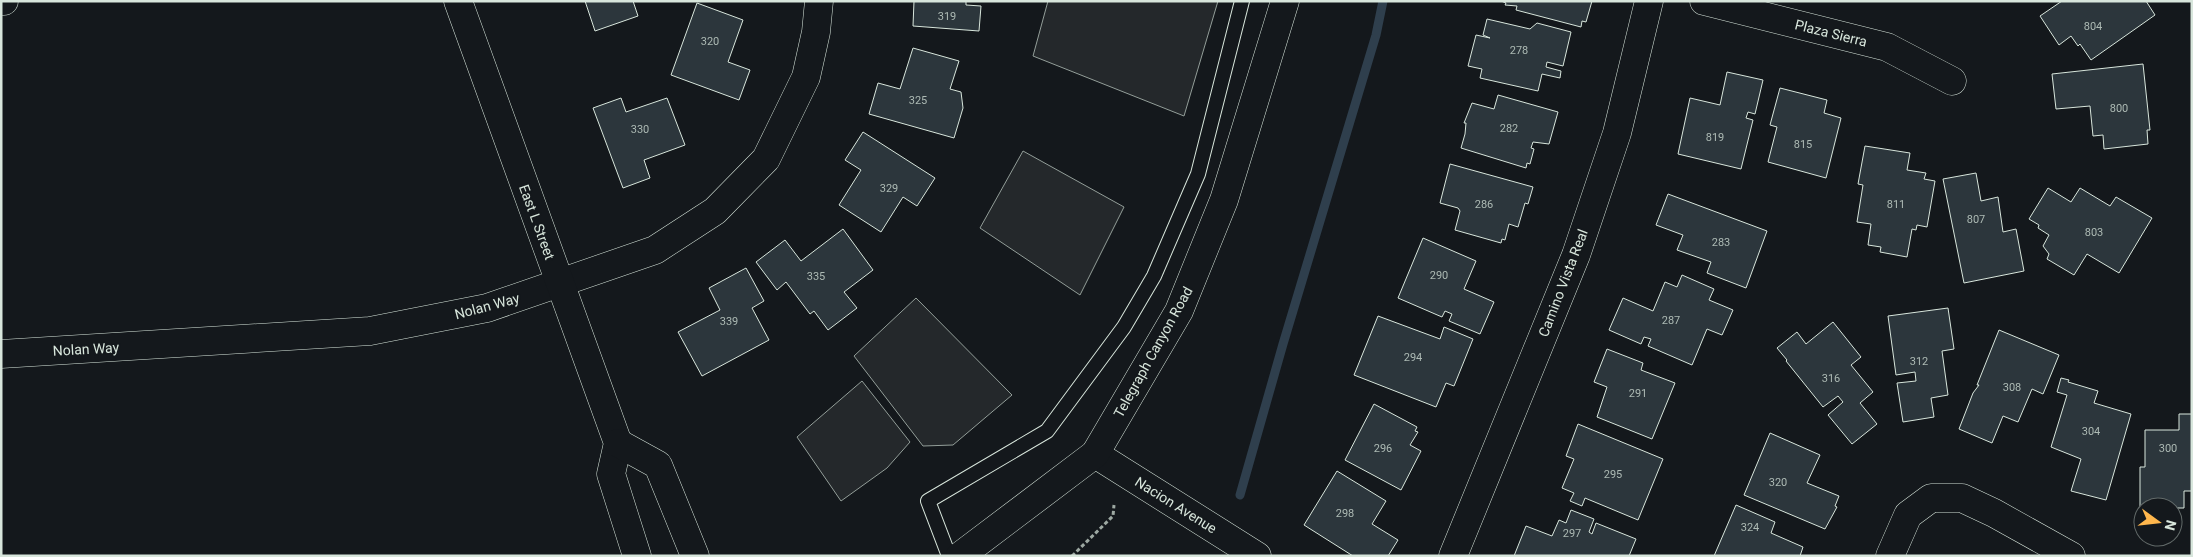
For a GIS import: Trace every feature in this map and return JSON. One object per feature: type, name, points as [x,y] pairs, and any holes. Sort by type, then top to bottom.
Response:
[{"type":"street","name":"East L Street","points":[[458,1],[558,282],[618,443]]},
{"type":"street","name":"Nolan Way","points":[[1,354],[370,332],[487,308],[655,250],[716,211],[766,159],[806,77],[816,32],[819,1]]},
{"type":"street","name":"Telegraph Canyon Road","points":[[960,556],[1095,454],[1184,302],[1224,200],[1285,1]]},
{"type":"street","name":"Camino Vista Real","points":[[1453,556],[1576,255],[1617,133],[1649,1]]},
{"type":"street","name":"Plaza Sierra","points":[[1704,1],[1887,47],[1952,81]]},
{"type":"street","points":[[637,556],[611,474],[618,443],[658,465],[695,556]]},
{"type":"street","name":"Nacion Avenue","points":[[1095,454],[1257,556]]},
{"type":"street","points":[[1890,556],[1908,514],[1931,498],[1962,498],[1994,513],[2071,556]]},
{"type":"lane","points":[[949,556],[928,501],[1047,431],[1124,327],[1154,276],[1198,174],[1242,1]]},
{"type":"path","points":[[1072,556],[1113,516],[1114,505]]},
{"type":"shaded area","points":[[1048,1],[1218,1],[1184,116],[1033,56]]},
{"type":"shaded area","points":[[1023,151],[1124,207],[1080,295],[980,228]]},
{"type":"shaded area","points":[[916,298],[1012,395],[953,445],[923,446],[854,356]]},
{"type":"shaded area","points":[[862,381],[910,442],[887,468],[841,501],[797,437]]},
{"type":"building","points":[[585,1],[633,1],[638,16],[595,31]]},
{"type":"building","points":[[914,1],[966,1],[966,5],[981,6],[979,31],[913,26]]},
{"type":"building","points":[[1501,1],[1592,1],[1586,22],[1582,21],[1581,27],[1516,10],[1517,6],[1505,5],[1506,3]]},
{"type":"building","points":[[2062,1],[2146,1],[2155,15],[2091,60],[2080,44],[2078,46],[2071,36],[2059,45],[2040,16]]},
{"type":"building","points":[[697,3],[743,20],[728,62],[750,70],[739,100],[671,75]]},
{"type":"building","points":[[1487,19],[1530,29],[1537,23],[1571,32],[1563,66],[1547,62],[1546,67],[1561,71],[1560,78],[1542,74],[1538,91],[1480,78],[1482,69],[1468,66],[1476,35],[1490,38],[1483,35]]},
{"type":"building","points":[[913,48],[959,61],[950,89],[961,92],[963,108],[954,138],[869,114],[878,83],[900,89]]},
{"type":"building","points":[[2143,64],[2150,130],[2147,130],[2148,144],[2104,149],[2103,135],[2093,136],[2090,106],[2056,109],[2052,74]]},
{"type":"building","points":[[1727,72],[1763,80],[1755,114],[1748,112],[1746,118],[1753,120],[1741,169],[1678,154],[1690,98],[1720,105]]},
{"type":"building","points":[[1780,88],[1827,100],[1824,113],[1841,118],[1826,178],[1768,162],[1777,127],[1770,125]]},
{"type":"building","points":[[1498,95],[1558,112],[1549,144],[1533,142],[1531,148],[1534,149],[1530,164],[1527,163],[1526,168],[1461,148],[1465,134],[1466,123],[1464,123],[1472,103],[1494,109]]},
{"type":"building","points":[[621,98],[626,112],[667,98],[685,145],[644,160],[650,178],[623,188],[593,108]]},
{"type":"building","points":[[863,132],[935,178],[917,206],[903,197],[881,232],[839,205],[861,170],[845,160]]},
{"type":"building","points":[[1865,146],[1910,153],[1907,170],[1926,173],[1924,179],[1935,181],[1927,227],[1917,225],[1916,230],[1912,229],[1907,257],[1880,252],[1881,247],[1868,245],[1871,224],[1857,222],[1863,185],[1858,184]]},
{"type":"building","points":[[1450,164],[1533,187],[1528,204],[1525,203],[1518,227],[1509,224],[1505,240],[1502,239],[1501,243],[1455,230],[1460,211],[1458,208],[1440,203]]},
{"type":"building","points":[[1976,173],[1981,201],[1998,197],[2003,232],[2016,229],[2024,271],[1964,283],[1943,179]]},
{"type":"building","points":[[2048,188],[2071,202],[2080,188],[2110,206],[2116,197],[2152,218],[2119,273],[2087,254],[2074,275],[2047,259],[2049,254],[2043,246],[2049,235],[2038,228],[2039,225],[2029,219]]},
{"type":"building","points":[[1668,194],[1767,231],[1746,288],[1707,273],[1711,262],[1677,250],[1683,235],[1656,225]]},
{"type":"building","points":[[843,229],[873,270],[844,292],[857,308],[828,330],[814,311],[810,314],[786,282],[777,290],[756,262],[785,240],[801,261]]},
{"type":"building","points":[[1423,238],[1476,261],[1464,289],[1494,302],[1480,334],[1449,321],[1452,314],[1445,311],[1442,317],[1398,298]]},
{"type":"building","points":[[746,268],[764,301],[752,308],[769,340],[702,376],[678,332],[720,310],[709,288]]},
{"type":"building","points":[[1682,275],[1714,289],[1709,300],[1733,310],[1722,335],[1707,329],[1692,365],[1648,346],[1651,339],[1644,337],[1641,344],[1609,330],[1623,298],[1653,311],[1665,282],[1677,287]]},
{"type":"building","points":[[1948,308],[1954,349],[1942,351],[1948,395],[1931,398],[1934,417],[1903,422],[1897,383],[1916,381],[1915,372],[1896,375],[1888,316]]},
{"type":"building","points":[[1378,316],[1440,339],[1444,327],[1473,339],[1454,386],[1446,383],[1436,407],[1354,375]]},
{"type":"building","points":[[1833,322],[1861,357],[1851,365],[1873,392],[1860,403],[1877,424],[1852,444],[1828,415],[1843,402],[1838,396],[1823,407],[1777,348],[1797,332],[1806,344]]},
{"type":"building","points":[[1999,330],[2059,355],[2043,394],[2032,389],[2018,422],[2003,416],[1992,443],[1959,429],[1973,393],[1979,385],[1977,385]]},
{"type":"building","points":[[1607,349],[1643,363],[1641,370],[1675,383],[1652,439],[1597,417],[1607,387],[1594,382]]},
{"type":"building","points":[[2061,378],[2098,391],[2094,403],[2131,414],[2106,500],[2071,491],[2081,459],[2051,447],[2067,395],[2057,392]]},
{"type":"building","points":[[1374,404],[1417,427],[1415,431],[1418,432],[1410,445],[1421,451],[1401,490],[1345,460]]},
{"type":"building","points":[[2179,414],[2192,414],[2192,491],[2184,491],[2184,508],[2183,497],[2140,497],[2140,467],[2145,467],[2145,430],[2179,430]]},
{"type":"building","points":[[1578,424],[1663,459],[1638,520],[1585,498],[1582,506],[1570,501],[1574,493],[1562,488],[1574,459],[1566,456]]},
{"type":"building","points":[[1770,433],[1820,455],[1807,483],[1839,496],[1835,506],[1837,507],[1825,529],[1744,495]]},
{"type":"building","points":[[1337,471],[1386,501],[1372,524],[1398,540],[1388,556],[1353,556],[1304,525]]},
{"type":"building","points":[[1736,505],[1775,522],[1771,533],[1803,547],[1800,556],[1714,556]]},
{"type":"building","points":[[1571,510],[1594,519],[1589,532],[1592,534],[1596,523],[1636,539],[1629,556],[1514,556],[1526,526],[1552,536],[1559,520],[1566,523]]},
{"type":"waterway","points":[[1240,495],[1283,344],[1376,35],[1383,1]]}]
